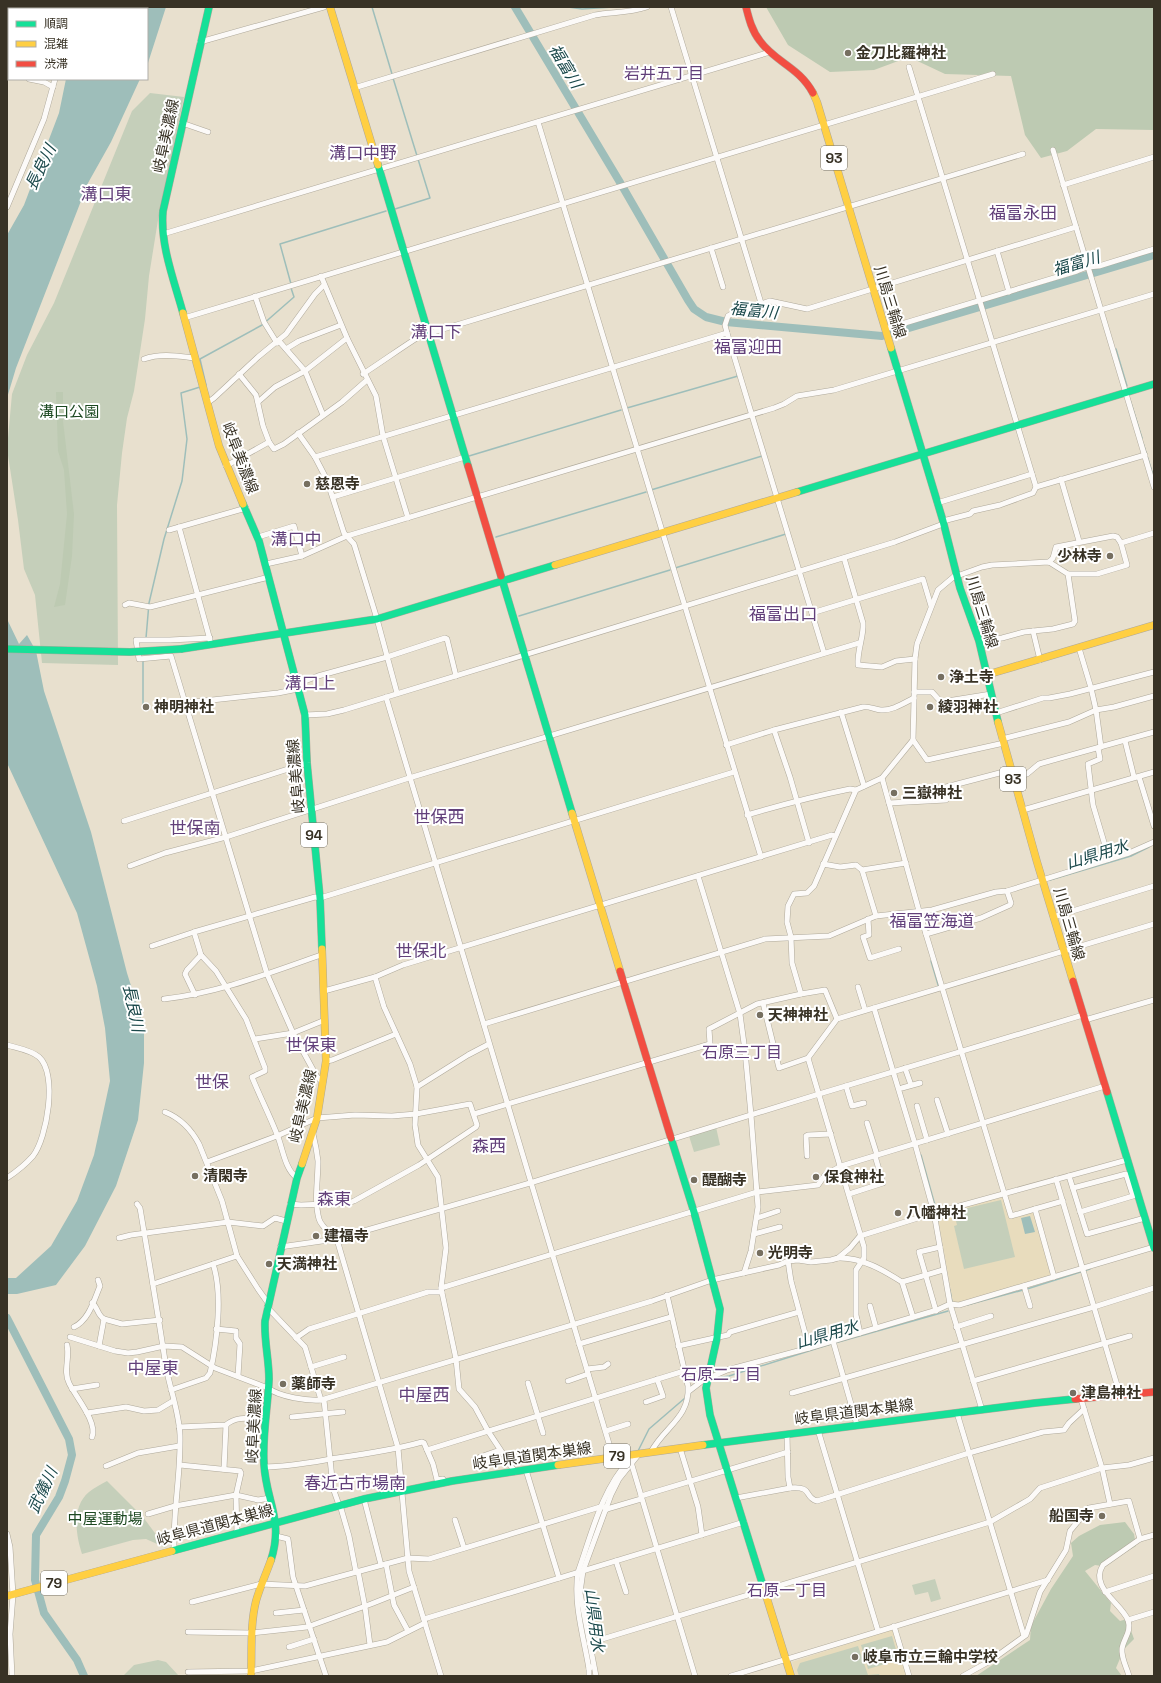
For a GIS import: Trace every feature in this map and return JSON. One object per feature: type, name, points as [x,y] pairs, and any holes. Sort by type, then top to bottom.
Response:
[{"type":"main road","name":"岐阜美濃線","points":[[209,7],[163,211],[163,234],[218,446],[258,537],[305,715],[307,763],[320,898],[321,955],[325,1020],[326,1061],[317,1118],[290,1204],[268,1305],[264,1332],[268,1366],[264,1467],[276,1522],[276,1536],[274,1552],[261,1584],[254,1612],[251,1633],[251,1674]]},
{"type":"main road","points":[[330,7],[622,981],[694,1212],[720,1309],[717,1338],[706,1388],[710,1415],[791,1676]]},
{"type":"main road","name":"川島三輪線","points":[[746,7],[753,30],[760,41],[770,52],[791,66],[806,80],[812,90],[824,124],[943,523],[957,575],[979,640],[986,675],[1013,779],[1063,952],[1154,1247]]},
{"type":"main road","points":[[7,649],[130,652],[182,650],[210,642],[332,627],[377,619],[1154,384]]},
{"type":"main road","points":[[986,675],[1154,625]]},
{"type":"main road","name":"岐阜県道関本巣線","points":[[13,1595],[339,1505],[444,1482],[613,1457],[631,1460],[639,1454],[651,1452],[857,1425],[1035,1403],[1154,1392]]},
{"type":"street","points":[[200,42],[324,7]]},
{"type":"street","points":[[354,88],[595,15],[609,12],[628,12],[647,7]]},
{"type":"street","points":[[671,7],[761,303]]},
{"type":"street","points":[[163,234],[770,52]]},
{"type":"street","points":[[305,715],[327,714],[844,558],[895,542],[970,514],[973,511],[1000,505],[1033,493],[1036,487],[909,67]]},
{"type":"street","points":[[184,318],[993,74]]},
{"type":"street","points":[[34,80],[44,82],[53,87]]},
{"type":"street","points":[[7,207],[44,119],[56,80]]},
{"type":"street","points":[[538,122],[747,815],[761,857]]},
{"type":"street","points":[[182,123],[208,132]]},
{"type":"street","points":[[1053,150],[1154,487]]},
{"type":"street","points":[[363,374],[420,336],[1023,154]]},
{"type":"street","points":[[1063,185],[1154,157]]},
{"type":"street","points":[[824,653],[726,333],[726,321],[734,312],[770,301],[776,301],[784,305],[806,309],[1076,228]]},
{"type":"street","points":[[712,248],[723,287]]},
{"type":"street","points":[[886,333],[980,301],[1154,249]]},
{"type":"street","points":[[997,251],[1009,292]]},
{"type":"street","points":[[321,276],[363,374],[376,396],[383,436],[408,518]]},
{"type":"street","points":[[207,403],[278,342],[293,326],[307,305],[324,285]]},
{"type":"street","points":[[266,564],[302,556],[347,536],[751,415],[784,404],[797,396],[834,390],[1154,294]]},
{"type":"street","points":[[256,296],[264,323],[278,342],[286,348],[305,371],[323,415]]},
{"type":"street","points":[[286,348],[299,341],[341,325]]},
{"type":"street","points":[[315,457],[726,333]]},
{"type":"street","points":[[258,402],[275,387],[305,371],[347,338]]},
{"type":"street","points":[[144,359],[150,356],[195,358]]},
{"type":"street","points":[[239,374],[253,390],[258,402],[263,426],[269,442],[274,449],[284,444],[342,402],[367,380]]},
{"type":"street","points":[[298,433],[315,457],[327,480],[344,533],[354,544],[377,619],[397,693]]},
{"type":"street","points":[[226,466],[269,442]]},
{"type":"street","points":[[1036,487],[1145,455]]},
{"type":"street","points":[[333,497],[465,457]]},
{"type":"street","points":[[937,503],[1032,474]]},
{"type":"street","points":[[1061,480],[1079,541]]},
{"type":"street","points":[[169,530],[246,508]]},
{"type":"street","points":[[258,537],[294,526],[302,556]]},
{"type":"street","points":[[179,527],[210,642],[136,640],[139,659],[171,656],[267,974],[293,1033],[317,1077],[323,1082]]},
{"type":"street","points":[[1121,543],[1154,533]]},
{"type":"street","points":[[1049,562],[1053,558],[1056,547],[1079,541],[1113,536],[1118,537],[1121,543],[1127,565],[1097,574],[1068,574],[1049,562],[982,566],[957,575],[938,590],[917,644],[915,659],[913,740],[927,760],[1003,741],[1069,722],[1096,710],[1114,707],[1154,696]]},
{"type":"street","points":[[844,558],[864,627],[859,643],[858,664],[882,667],[896,661],[915,659]]},
{"type":"street","points":[[979,640],[1002,638],[1033,631],[1053,630],[1073,624],[1075,621],[1068,574]]},
{"type":"street","points":[[125,605],[128,603],[149,607],[198,596],[269,577]]},
{"type":"street","points":[[812,613],[923,580],[931,606]]},
{"type":"street","points":[[1033,631],[1040,660]]},
{"type":"street","points":[[184,703],[278,693],[318,676],[387,657],[445,638],[456,676]]},
{"type":"street","points":[[130,866],[166,853],[226,837],[409,778],[859,643]]},
{"type":"street","points":[[1078,648],[1091,688],[1096,710],[1100,760],[1088,764],[1093,805],[1109,859]]},
{"type":"street","points":[[996,713],[1043,698],[1063,696],[1154,672]]},
{"type":"street","points":[[726,745],[774,730],[863,707],[870,706],[880,710],[888,710],[914,695],[932,692],[941,702],[991,694]]},
{"type":"street","points":[[386,696],[434,863],[484,1024],[530,1183],[613,1457]]},
{"type":"street","points":[[841,712],[864,786]]},
{"type":"street","points":[[774,730],[809,843]]},
{"type":"street","points":[[1013,779],[1027,774],[1039,764],[1154,732]]},
{"type":"street","points":[[747,815],[796,800],[808,799],[840,791],[856,790],[882,778],[913,740]]},
{"type":"street","points":[[1125,741],[1154,826]]},
{"type":"street","points":[[124,821],[307,763]]},
{"type":"street","points":[[889,803],[946,800],[948,798],[946,787],[1011,770]]},
{"type":"street","points":[[152,946],[194,932],[315,897],[320,898],[351,890],[434,863],[734,772]]},
{"type":"street","points":[[1023,810],[1154,772]]},
{"type":"street","points":[[882,778],[919,911],[1011,1216],[1063,1202]]},
{"type":"street","points":[[801,994],[792,963],[791,937],[787,922],[788,906],[794,894],[807,893],[814,886],[856,790]]},
{"type":"street","points":[[324,991],[375,977],[403,965],[832,835],[835,836]]},
{"type":"street","points":[[484,1024],[622,981],[765,939],[829,936],[876,916],[932,910],[996,892],[1007,891],[1129,853],[1154,842]]},
{"type":"street","points":[[862,870],[906,863]]},
{"type":"street","points":[[823,864],[840,867],[856,865],[862,870],[876,916]]},
{"type":"street","points":[[698,876],[740,1014],[745,1051],[757,1192],[757,1218],[744,1273]]},
{"type":"street","points":[[1053,917],[1154,886]]},
{"type":"street","points":[[926,934],[981,918],[1010,904],[1007,891]]},
{"type":"street","points":[[868,919],[869,935],[863,937],[870,958],[899,949]]},
{"type":"street","points":[[764,1003],[779,1068],[808,1058],[837,1019],[1154,924]]},
{"type":"street","points":[[194,932],[201,955],[216,971],[227,988],[246,1019],[255,1039],[265,1071],[252,1077],[288,1166],[293,1175],[297,1178]]},
{"type":"street","points":[[196,995],[185,974],[201,955]]},
{"type":"street","points":[[164,999],[196,995],[227,988],[321,955]]},
{"type":"street","points":[[375,977],[384,1007],[410,1064],[417,1087],[415,1125],[418,1145],[438,1177],[446,1248],[442,1290],[456,1359],[460,1389],[475,1407],[488,1431],[515,1472]]},
{"type":"street","points":[[858,987],[865,1010]]},
{"type":"street","points":[[745,1051],[714,1054],[710,1044],[709,1029],[757,1004],[826,990],[837,1019]]},
{"type":"street","points":[[280,1247],[336,1239],[442,1207],[530,1183],[751,1114],[961,1051],[1154,1000]]},
{"type":"street","points":[[874,1008],[934,1212],[950,1304],[982,1410]]},
{"type":"street","points":[[255,1039],[293,1033],[325,1020]]},
{"type":"street","points":[[326,1061],[332,1060],[396,1034]]},
{"type":"street","points":[[417,1087],[468,1055],[489,1044]]},
{"type":"street","points":[[474,1114],[710,1044]]},
{"type":"street","points":[[7,1045],[34,1054],[40,1058],[45,1066],[49,1105],[46,1124],[33,1156],[7,1178]]},
{"type":"street","points":[[808,1058],[864,1247],[864,1258],[856,1270],[856,1315],[860,1333]]},
{"type":"street","points":[[905,1068],[911,1085]]},
{"type":"street","points":[[902,1088],[920,1083]]},
{"type":"street","points":[[846,1086],[852,1106],[864,1103]]},
{"type":"street","points":[[296,1338],[309,1328],[428,1292],[442,1290],[757,1192],[818,1184],[825,1175],[841,1166],[1105,1086]]},
{"type":"street","points":[[937,1100],[948,1134]]},
{"type":"street","points":[[207,1162],[277,1136],[317,1118],[355,1115],[392,1116],[416,1114],[470,1104],[477,1125],[476,1128],[428,1159],[354,1201],[348,1203],[301,1206],[290,1204]]},
{"type":"street","points":[[917,1106],[928,1140]]},
{"type":"street","points":[[165,1112],[179,1119],[194,1136],[207,1162],[228,1222],[237,1256],[268,1305],[304,1347],[323,1400],[333,1488],[349,1536],[365,1607],[370,1645]]},
{"type":"street","points":[[849,1194],[883,1184],[867,1123]]},
{"type":"street","points":[[313,1133],[318,1160],[317,1204],[320,1222],[336,1239],[398,1448],[409,1571],[441,1676]]},
{"type":"street","points":[[807,1156],[806,1136],[831,1134]]},
{"type":"street","points":[[838,1258],[850,1248],[860,1236],[934,1212],[1127,1160]]},
{"type":"street","points":[[1073,1188],[1126,1174],[1133,1196],[1080,1212]]},
{"type":"street","points":[[1069,1176],[1087,1234],[1145,1218]]},
{"type":"street","points":[[1056,1179],[1120,1395]]},
{"type":"street","points":[[137,1204],[140,1208],[171,1390],[179,1427],[180,1465],[175,1506],[174,1550]]},
{"type":"street","points":[[1035,1209],[1054,1277]]},
{"type":"street","points":[[757,1218],[778,1212]]},
{"type":"street","points":[[120,1238],[144,1233],[228,1222],[263,1226],[275,1218],[286,1221]]},
{"type":"street","points":[[754,1234],[780,1227]]},
{"type":"street","points":[[936,1311],[919,1252],[940,1247]]},
{"type":"street","points":[[688,1394],[708,1378],[727,1370],[833,1343],[876,1328],[936,1311],[950,1304],[959,1305],[1054,1277],[1083,1271],[1154,1247]]},
{"type":"street","points":[[154,1284],[237,1256]]},
{"type":"street","points":[[70,1338],[115,1351],[128,1353],[164,1346],[182,1347],[215,1368],[273,1391],[304,1399],[323,1400],[652,1301],[712,1280],[779,1265],[788,1261],[798,1260],[811,1262],[849,1257],[885,1271],[902,1282],[913,1317]]},
{"type":"street","points":[[788,1261],[791,1281],[809,1348]]},
{"type":"street","points":[[171,1390],[206,1378],[212,1365],[218,1290],[217,1278],[213,1264]]},
{"type":"street","points":[[902,1282],[943,1270]]},
{"type":"street","points":[[74,1327],[86,1317],[100,1286],[98,1280]]},
{"type":"street","points":[[1024,1286],[1030,1306]]},
{"type":"street","points":[[792,1393],[1094,1307],[1154,1288]]},
{"type":"street","points":[[651,1452],[656,1443],[686,1407],[688,1394],[667,1295]]},
{"type":"street","points":[[92,1303],[95,1305],[100,1317],[104,1320],[122,1324],[160,1320]]},
{"type":"street","points":[[870,1306],[876,1328]]},
{"type":"street","points":[[678,1346],[713,1337],[717,1338],[728,1335],[730,1332],[799,1312]]},
{"type":"street","points":[[956,1327],[991,1316]]},
{"type":"street","points":[[579,1344],[671,1317]]},
{"type":"street","points":[[99,1346],[104,1320]]},
{"type":"street","points":[[216,1329],[236,1331],[236,1338],[240,1344],[238,1376]]},
{"type":"street","points":[[973,1381],[1130,1336]]},
{"type":"street","points":[[833,1343],[857,1425]]},
{"type":"street","points":[[67,1345],[69,1354],[66,1378],[87,1413],[92,1426],[92,1437]]},
{"type":"street","points":[[311,1367],[344,1357]]},
{"type":"street","points":[[568,1381],[608,1364]]},
{"type":"street","points":[[427,1450],[684,1371]]},
{"type":"street","points":[[646,1402],[663,1396],[657,1379]]},
{"type":"street","points":[[528,1383],[543,1433]]},
{"type":"street","points":[[72,1389],[98,1385]]},
{"type":"street","points":[[1081,1398],[1102,1468],[1110,1504]]},
{"type":"street","points":[[87,1413],[126,1407],[144,1411],[158,1410],[173,1401]]},
{"type":"street","points":[[736,1498],[801,1487],[804,1488],[813,1499],[817,1501],[969,1453],[1043,1432],[1064,1430],[1069,1423],[1084,1409]]},
{"type":"street","points":[[292,1418],[343,1412]]},
{"type":"street","points":[[957,1413],[1024,1636]]},
{"type":"street","points":[[179,1427],[226,1425],[232,1420],[266,1419]]},
{"type":"street","points":[[606,1430],[628,1424]]},
{"type":"street","points":[[224,1469],[226,1425]]},
{"type":"street","points":[[818,1430],[878,1631]]},
{"type":"street","points":[[787,1434],[788,1477],[790,1488]]},
{"type":"street","points":[[264,1467],[287,1466],[398,1448],[422,1442],[424,1443],[434,1464],[437,1480],[443,1479],[444,1482]]},
{"type":"street","points":[[106,1466],[138,1453],[179,1446]]},
{"type":"street","points":[[680,1448],[698,1507],[702,1535]]},
{"type":"street","points":[[480,1457],[500,1450]]},
{"type":"street","points":[[192,1602],[261,1584],[297,1587],[305,1586],[408,1558],[429,1559],[788,1452]]},
{"type":"street","points":[[589,1643],[990,1522],[1030,1499],[1040,1488],[1102,1468],[1129,1465],[1154,1458]]},
{"type":"street","points":[[631,1460],[695,1676]]},
{"type":"street","points":[[596,1676],[591,1667],[576,1600],[576,1584],[604,1507],[631,1460]]},
{"type":"street","points":[[180,1465],[240,1471],[236,1495],[237,1533]]},
{"type":"street","points":[[526,1470],[559,1578]]},
{"type":"street","points":[[148,1514],[175,1506],[236,1495],[258,1500],[270,1498]]},
{"type":"street","points":[[364,1499],[394,1605],[408,1631]]},
{"type":"street","points":[[963,1676],[990,1661],[1026,1634],[1040,1592],[1066,1550],[1070,1531],[1089,1508],[1129,1501],[1140,1540]]},
{"type":"street","points":[[455,1520],[464,1548]]},
{"type":"street","points":[[188,1672],[251,1674],[319,1656],[387,1642],[424,1621],[744,1522]]},
{"type":"street","points":[[7,1534],[10,1547],[13,1595],[10,1634],[12,1676]]},
{"type":"street","points":[[1129,1676],[1122,1654],[1123,1645],[1128,1636],[1128,1620],[1105,1592],[1100,1575],[1101,1569],[1103,1565],[1140,1540],[1154,1535]]},
{"type":"street","points":[[276,1536],[288,1539],[293,1577],[326,1676]]},
{"type":"street","points":[[616,1561],[626,1592]]},
{"type":"street","points":[[581,1572],[580,1593],[589,1643],[591,1667],[589,1676]]},
{"type":"street","points":[[1105,1592],[1154,1576]]},
{"type":"street","points":[[731,1676],[1048,1580]]},
{"type":"street","points":[[188,1632],[251,1633],[310,1626],[365,1607],[414,1587]]},
{"type":"street","points":[[276,1613],[304,1610]]},
{"type":"street","points":[[1128,1620],[1154,1612]]},
{"type":"street","points":[[894,1626],[909,1676]]},
{"type":"street","points":[[289,1648],[314,1639]]},
{"type":"shaded area","points":[[999,1197],[1004,1198],[1010,1218],[1032,1212],[1035,1214],[1051,1277],[956,1304],[953,1302],[937,1213]]},
{"type":"shaded area","name":"岐阜市立三輪中学校","points":[[890,1630],[894,1631],[907,1676],[796,1676],[792,1662]]},
{"type":"green space","points":[[766,7],[1154,7],[1154,130],[1096,129],[1067,151],[1041,158],[1025,135],[1011,76],[945,74],[909,57],[874,70],[830,72],[788,45]]},
{"type":"green space","name":"溝口公園","points":[[150,93],[184,97],[158,220],[134,391],[127,418],[122,453],[117,505],[118,665],[42,663],[35,595],[24,569],[7,449],[12,394],[27,355],[54,303],[132,111]]},
{"type":"green space","points":[[56,392],[63,392],[63,421],[74,514],[72,556],[65,605],[54,607],[60,584],[67,514],[64,470],[58,451]]},
{"type":"green space","points":[[716,1127],[720,1145],[694,1152],[689,1136]]},
{"type":"green space","points":[[1001,1200],[1015,1257],[964,1269],[954,1226],[957,1225],[955,1217],[959,1210]]},
{"type":"green space","name":"中屋運動場","points":[[107,1481],[143,1517],[166,1548],[146,1539],[133,1540],[82,1554],[76,1522],[79,1505],[89,1492]]},
{"type":"green space","points":[[1125,1522],[1134,1534],[1136,1546],[1102,1566],[1095,1565],[1085,1571],[1111,1603],[1110,1611],[1120,1621],[1127,1619],[1134,1639],[1124,1649],[1116,1668],[1122,1676],[976,1676],[1030,1640],[1031,1626],[1051,1589],[1073,1556],[1071,1543],[1079,1536],[1100,1525]]},
{"type":"green space","points":[[935,1579],[941,1599],[931,1602],[928,1592],[915,1595],[912,1585]]},
{"type":"green space","points":[[892,1636],[899,1660],[868,1669],[861,1645]]},
{"type":"green space","points":[[858,1646],[868,1675],[879,1674],[880,1676],[799,1676],[797,1670],[800,1663]]},
{"type":"green space","points":[[158,1660],[166,1662],[179,1676],[123,1676],[134,1665]]},
{"type":"water","points":[[166,7],[148,63],[148,8],[82,8]]},
{"type":"water","name":"長良川","points":[[66,80],[140,80],[111,142],[88,183],[16,368],[7,398],[7,235],[24,205],[59,113]]},
{"type":"water","name":"長良川","points":[[7,619],[19,644],[27,635],[36,651],[44,691],[91,832],[127,973],[144,1027],[144,1063],[138,1120],[116,1186],[85,1246],[56,1285],[17,1294],[7,1294],[7,1278],[16,1278],[51,1246],[77,1201],[94,1155],[110,1081],[105,1028],[97,986],[77,913],[7,763]]},
{"type":"water","points":[[1030,1216],[1035,1232],[1025,1234],[1021,1218]]},
{"type":"waterway","points":[[372,7],[392,74]]},
{"type":"waterway","name":"福富川","points":[[515,7],[621,184],[688,300],[694,309],[706,317],[726,322],[882,336],[1154,255]]},
{"type":"waterway","points":[[568,7],[582,9],[613,7]]},
{"type":"waterway","points":[[393,78],[430,198],[395,209]]},
{"type":"waterway","points":[[291,284],[280,244],[386,211]]},
{"type":"waterway","points":[[206,385],[200,359],[262,325],[294,297],[291,288]]},
{"type":"waterway","name":"山県用水","points":[[1116,349],[1127,386]]},
{"type":"waterway","points":[[627,408],[738,376],[737,375]]},
{"type":"waterway","points":[[146,638],[149,603],[164,539],[182,481],[187,439],[181,393],[200,387]]},
{"type":"waterway","name":"山県用水","points":[[1130,400],[1142,438]]},
{"type":"waterway","points":[[469,456],[621,410]]},
{"type":"waterway","name":"山県用水","points":[[1143,443],[1154,478]]},
{"type":"waterway","points":[[651,490],[762,456],[762,454]]},
{"type":"waterway","points":[[496,537],[646,492]]},
{"type":"waterway","points":[[675,568],[786,534]]},
{"type":"waterway","points":[[519,616],[670,570]]},
{"type":"waterway","points":[[143,660],[143,706]]},
{"type":"waterway","name":"山県用水","points":[[1050,880],[1131,856],[1149,847]]},
{"type":"waterway","name":"山県用水","points":[[931,961],[939,988]]},
{"type":"waterway","name":"山県用水","points":[[921,1155],[936,1209]]},
{"type":"waterway","name":"山県用水","points":[[937,1213],[938,1221]]},
{"type":"waterway","name":"山県用水","points":[[1027,1289],[1090,1269]]},
{"type":"waterway","name":"山県用水","points":[[950,1290],[952,1302]]},
{"type":"waterway","name":"山県用水","points":[[967,1305],[1023,1290]]},
{"type":"waterway","name":"山県用水","points":[[712,1379],[729,1376],[828,1345],[948,1311]]},
{"type":"waterway","name":"武儀川","points":[[7,1318],[69,1439],[72,1455],[65,1481],[59,1497],[36,1535],[35,1580],[44,1613],[77,1660],[84,1676]]},
{"type":"waterway","name":"山県用水","points":[[638,1451],[649,1429],[685,1398]]},
{"type":"waterway","name":"山県用水","points":[[588,1549],[593,1536]]},
{"type":"waterway","name":"山県用水","points":[[581,1613],[586,1641]]},
{"type":"traffic: fast","points":[[183,313],[166,250],[163,211],[209,7]]},
{"type":"traffic: fast","points":[[378,165],[468,466]]},
{"type":"traffic: fast","points":[[891,348],[943,521],[960,588],[979,641],[998,722]]},
{"type":"traffic: fast","points":[[797,492],[1154,384]]},
{"type":"traffic: fast","points":[[243,504],[259,541],[305,715],[307,763],[320,898],[322,949]]},
{"type":"traffic: fast","points":[[181,649],[377,619],[555,565]]},
{"type":"traffic: fast","points":[[501,576],[572,813]]},
{"type":"traffic: fast","points":[[7,649],[130,652],[181,649]]},
{"type":"traffic: fast","points":[[1107,1092],[1154,1248]]},
{"type":"traffic: fast","points":[[671,1138],[694,1212],[720,1309],[717,1338],[706,1388],[710,1415],[764,1589]]},
{"type":"traffic: fast","points":[[271,1560],[275,1546],[276,1533],[273,1511],[265,1477],[264,1464],[264,1443],[269,1379],[265,1321],[297,1178],[302,1164]]},
{"type":"traffic: fast","points":[[703,1445],[1075,1399]]},
{"type":"traffic: fast","points":[[172,1551],[364,1499],[452,1481],[558,1465]]},
{"type":"traffic: slow","points":[[330,7],[378,165]]},
{"type":"traffic: slow","points":[[813,93],[891,348]]},
{"type":"traffic: slow","points":[[183,313],[219,446],[243,504]]},
{"type":"traffic: slow","points":[[555,565],[797,492]]},
{"type":"traffic: slow","points":[[986,675],[1154,625]]},
{"type":"traffic: slow","points":[[998,722],[1037,862],[1073,981]]},
{"type":"traffic: slow","points":[[572,813],[620,971]]},
{"type":"traffic: slow","points":[[302,1164],[317,1118],[326,1061],[322,949]]},
{"type":"traffic: slow","points":[[558,1465],[703,1445]]},
{"type":"traffic: slow","points":[[7,1596],[172,1551]]},
{"type":"traffic: slow","points":[[251,1676],[254,1610],[271,1560]]},
{"type":"traffic: slow","points":[[764,1589],[791,1676]]},
{"type":"traffic: jam","points":[[746,7],[753,29],[760,41],[766,48],[801,77],[813,93]]},
{"type":"traffic: jam","points":[[468,466],[501,576]]},
{"type":"traffic: jam","points":[[620,971],[671,1138]]},
{"type":"traffic: jam","points":[[1073,981],[1107,1092]]},
{"type":"traffic: jam","points":[[1075,1399],[1154,1392]]},
{"type":"place","name":"金刀比羅神社","points":[[848,53]]},
{"type":"place","name":"慈恩寺","points":[[307,484]]},
{"type":"place","name":"少林寺","points":[[1110,556]]},
{"type":"place","name":"浄土寺","points":[[941,677]]},
{"type":"place","name":"神明神社","points":[[146,707]]},
{"type":"place","name":"綾羽神社","points":[[930,707]]},
{"type":"place","name":"三嶽神社","points":[[894,793]]},
{"type":"place","name":"天神神社","points":[[760,1015]]},
{"type":"place","name":"清閑寺","points":[[195,1176]]},
{"type":"place","name":"保食神社","points":[[816,1177]]},
{"type":"place","name":"醍醐寺","points":[[694,1180]]},
{"type":"place","name":"八幡神社","points":[[898,1213]]},
{"type":"place","name":"建福寺","points":[[316,1236]]},
{"type":"place","name":"光明寺","points":[[760,1253]]},
{"type":"place","name":"天満神社","points":[[269,1264]]},
{"type":"place","name":"薬師寺","points":[[283,1384]]},
{"type":"place","name":"津島神社","points":[[1073,1393]]},
{"type":"place","name":"船国寺","points":[[1102,1516]]},
{"type":"place","name":"岐阜市立三輪中学校","points":[[855,1657]]},
{"type":"district","name":"岩井五丁目","points":[[664,73]]},
{"type":"district","name":"溝口中野","points":[[363,153]]},
{"type":"district","name":"溝口東","points":[[106,194]]},
{"type":"district","name":"福富永田","points":[[1023,213]]},
{"type":"district","name":"溝口下","points":[[436,332]]},
{"type":"district","name":"福富迎田","points":[[748,347]]},
{"type":"district","name":"溝口中","points":[[296,539]]},
{"type":"district","name":"福富出口","points":[[783,614]]},
{"type":"district","name":"溝口上","points":[[310,683]]},
{"type":"district","name":"世保西","points":[[439,817]]},
{"type":"district","name":"世保南","points":[[195,828]]},
{"type":"district","name":"福富笠海道","points":[[932,921]]},
{"type":"district","name":"世保北","points":[[421,951]]},
{"type":"district","name":"世保東","points":[[311,1045]]},
{"type":"district","name":"石原三丁目","points":[[742,1052]]},
{"type":"district","name":"世保","points":[[212,1082]]},
{"type":"district","name":"森西","points":[[489,1146]]},
{"type":"district","name":"森東","points":[[334,1199]]},
{"type":"district","name":"中屋東","points":[[153,1368]]},
{"type":"district","name":"石原二丁目","points":[[721,1374]]},
{"type":"district","name":"中屋西","points":[[424,1395]]},
{"type":"district","name":"春近古市場南","points":[[355,1483]]},
{"type":"district","name":"石原一丁目","points":[[787,1590]]}]
